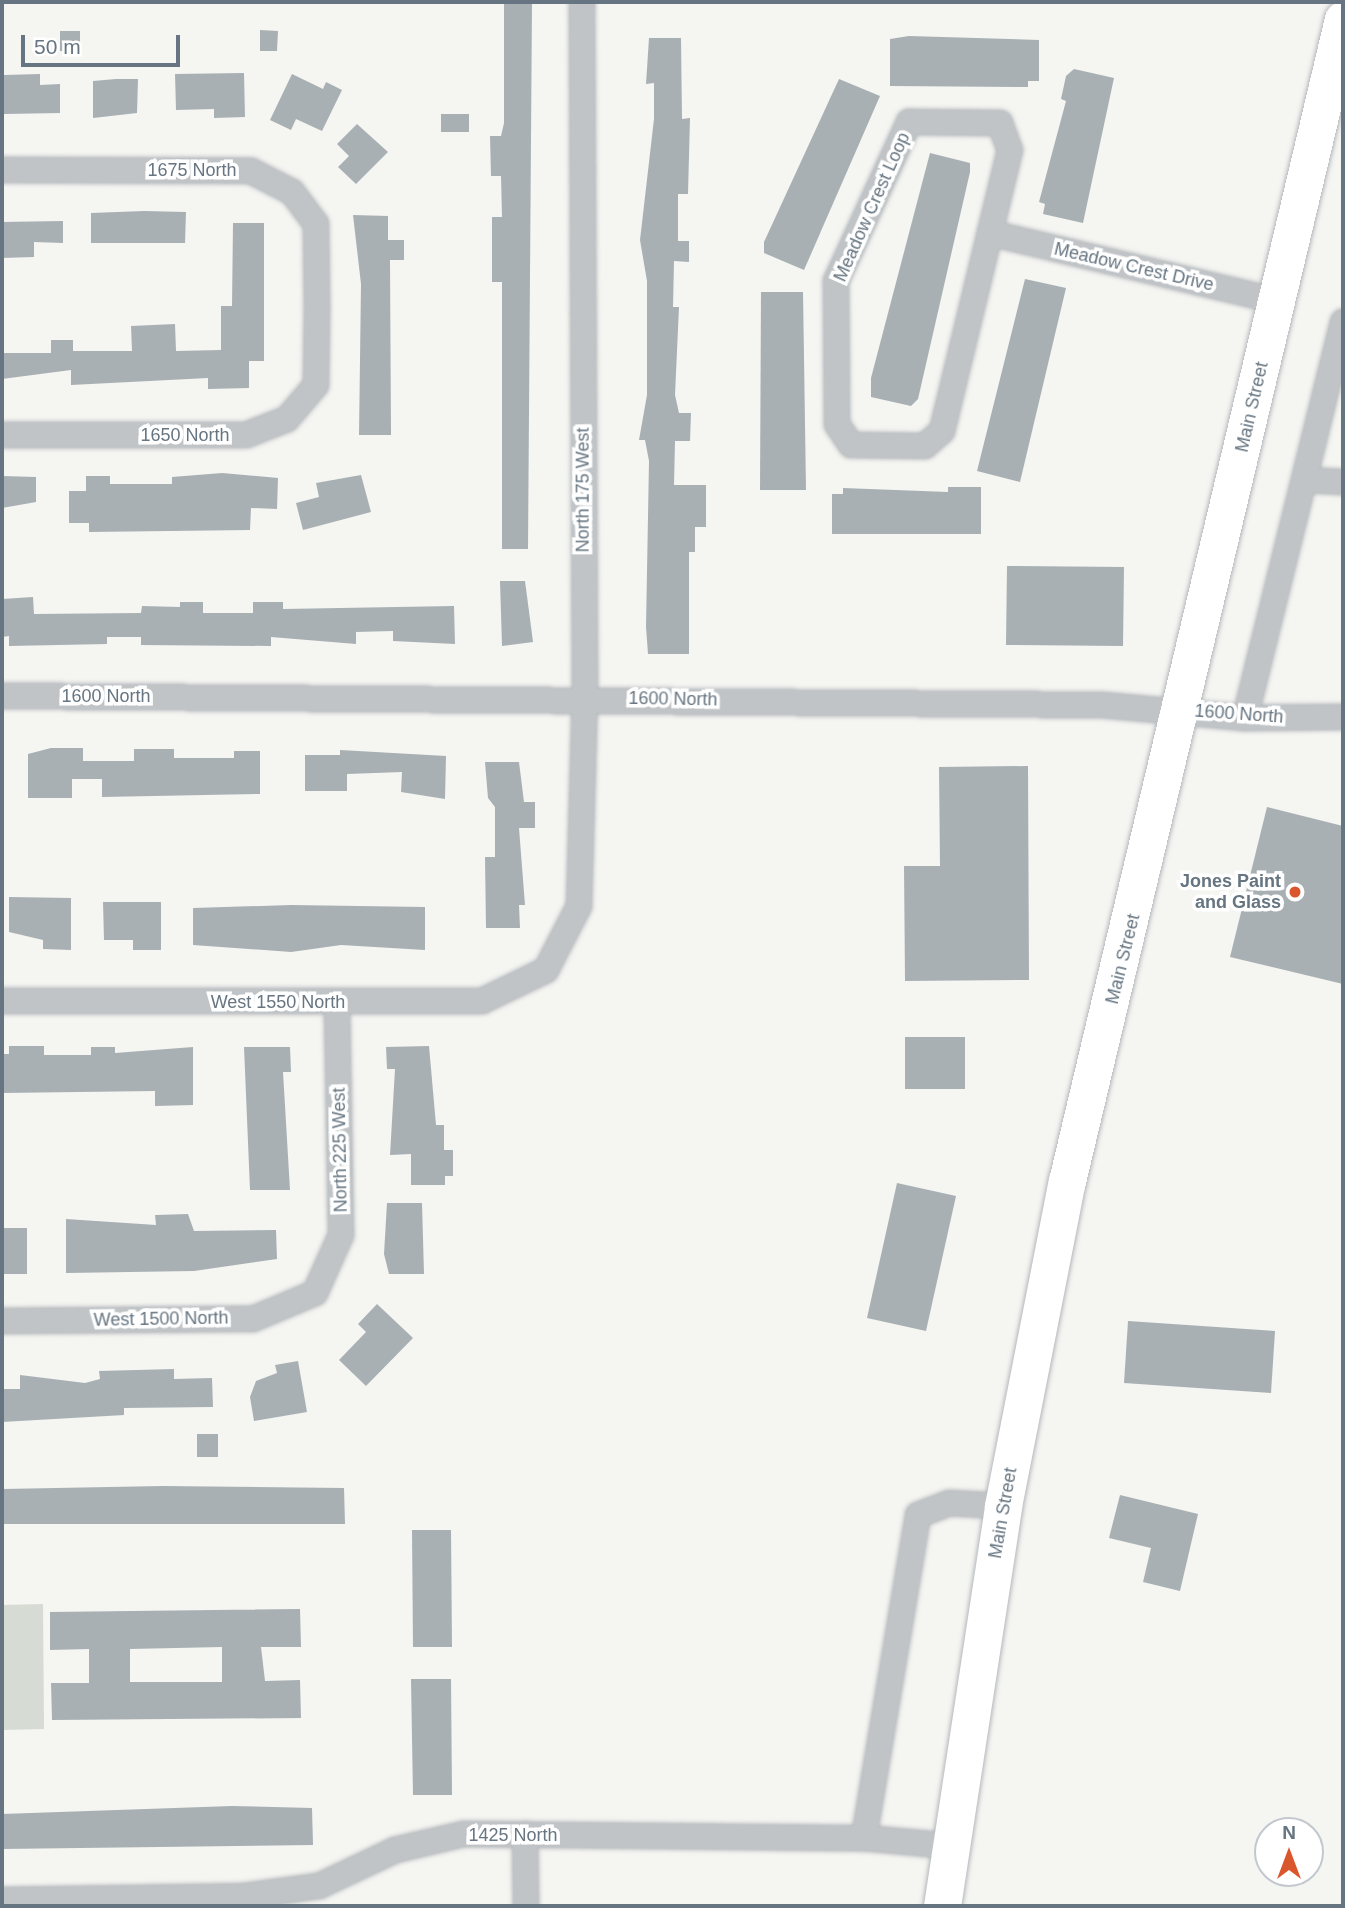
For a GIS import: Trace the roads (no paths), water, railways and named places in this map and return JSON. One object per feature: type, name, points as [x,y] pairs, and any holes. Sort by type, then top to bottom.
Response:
[{"type":"main road","name":"Main Street","points":[[942,1906],[1003,1506],[1067,1181],[1343,19]]},
{"type":"street","name":"North 175 West","points":[[546,970],[579,906],[585,697],[582,2]]},
{"type":"street","name":"Meadow Crest Loop","points":[[909,122],[1000,123],[1010,150],[990,233],[942,431],[925,446],[851,445],[837,424],[836,281],[909,122]]},
{"type":"street","name":"1675 North","points":[[2,170],[251,171],[292,192],[316,224],[317,310]]},
{"type":"street","name":"Meadow Crest Drive","points":[[990,233],[1277,301]]},
{"type":"street","name":"1650 North","points":[[2,435],[246,435],[287,419],[316,385],[317,310]]},
{"type":"street","points":[[1245,718],[1343,322]]},
{"type":"street","points":[[1305,481],[1343,482]]},
{"type":"street","name":"1600 North","points":[[2,696],[585,697],[1180,710],[1245,718],[1343,717]]},
{"type":"street","name":"West 1550 North","points":[[2,1001],[482,1001],[546,970]]},
{"type":"street","name":"North 225 West","points":[[315,1293],[341,1235],[337,1002]]},
{"type":"street","name":"West 1500 North","points":[[2,1321],[253,1319],[315,1293]]},
{"type":"street","points":[[864,1838],[918,1515],[949,1503],[1003,1506]]},
{"type":"street","name":"1425 North","points":[[2,1899],[202,1902],[319,1886],[395,1850],[464,1834],[864,1838],[951,1846]]},
{"type":"street","points":[[525,1835],[526,1906]]},
{"type":"place","name":"Jones Paint and Glass","points":[[1295,892]]}]
